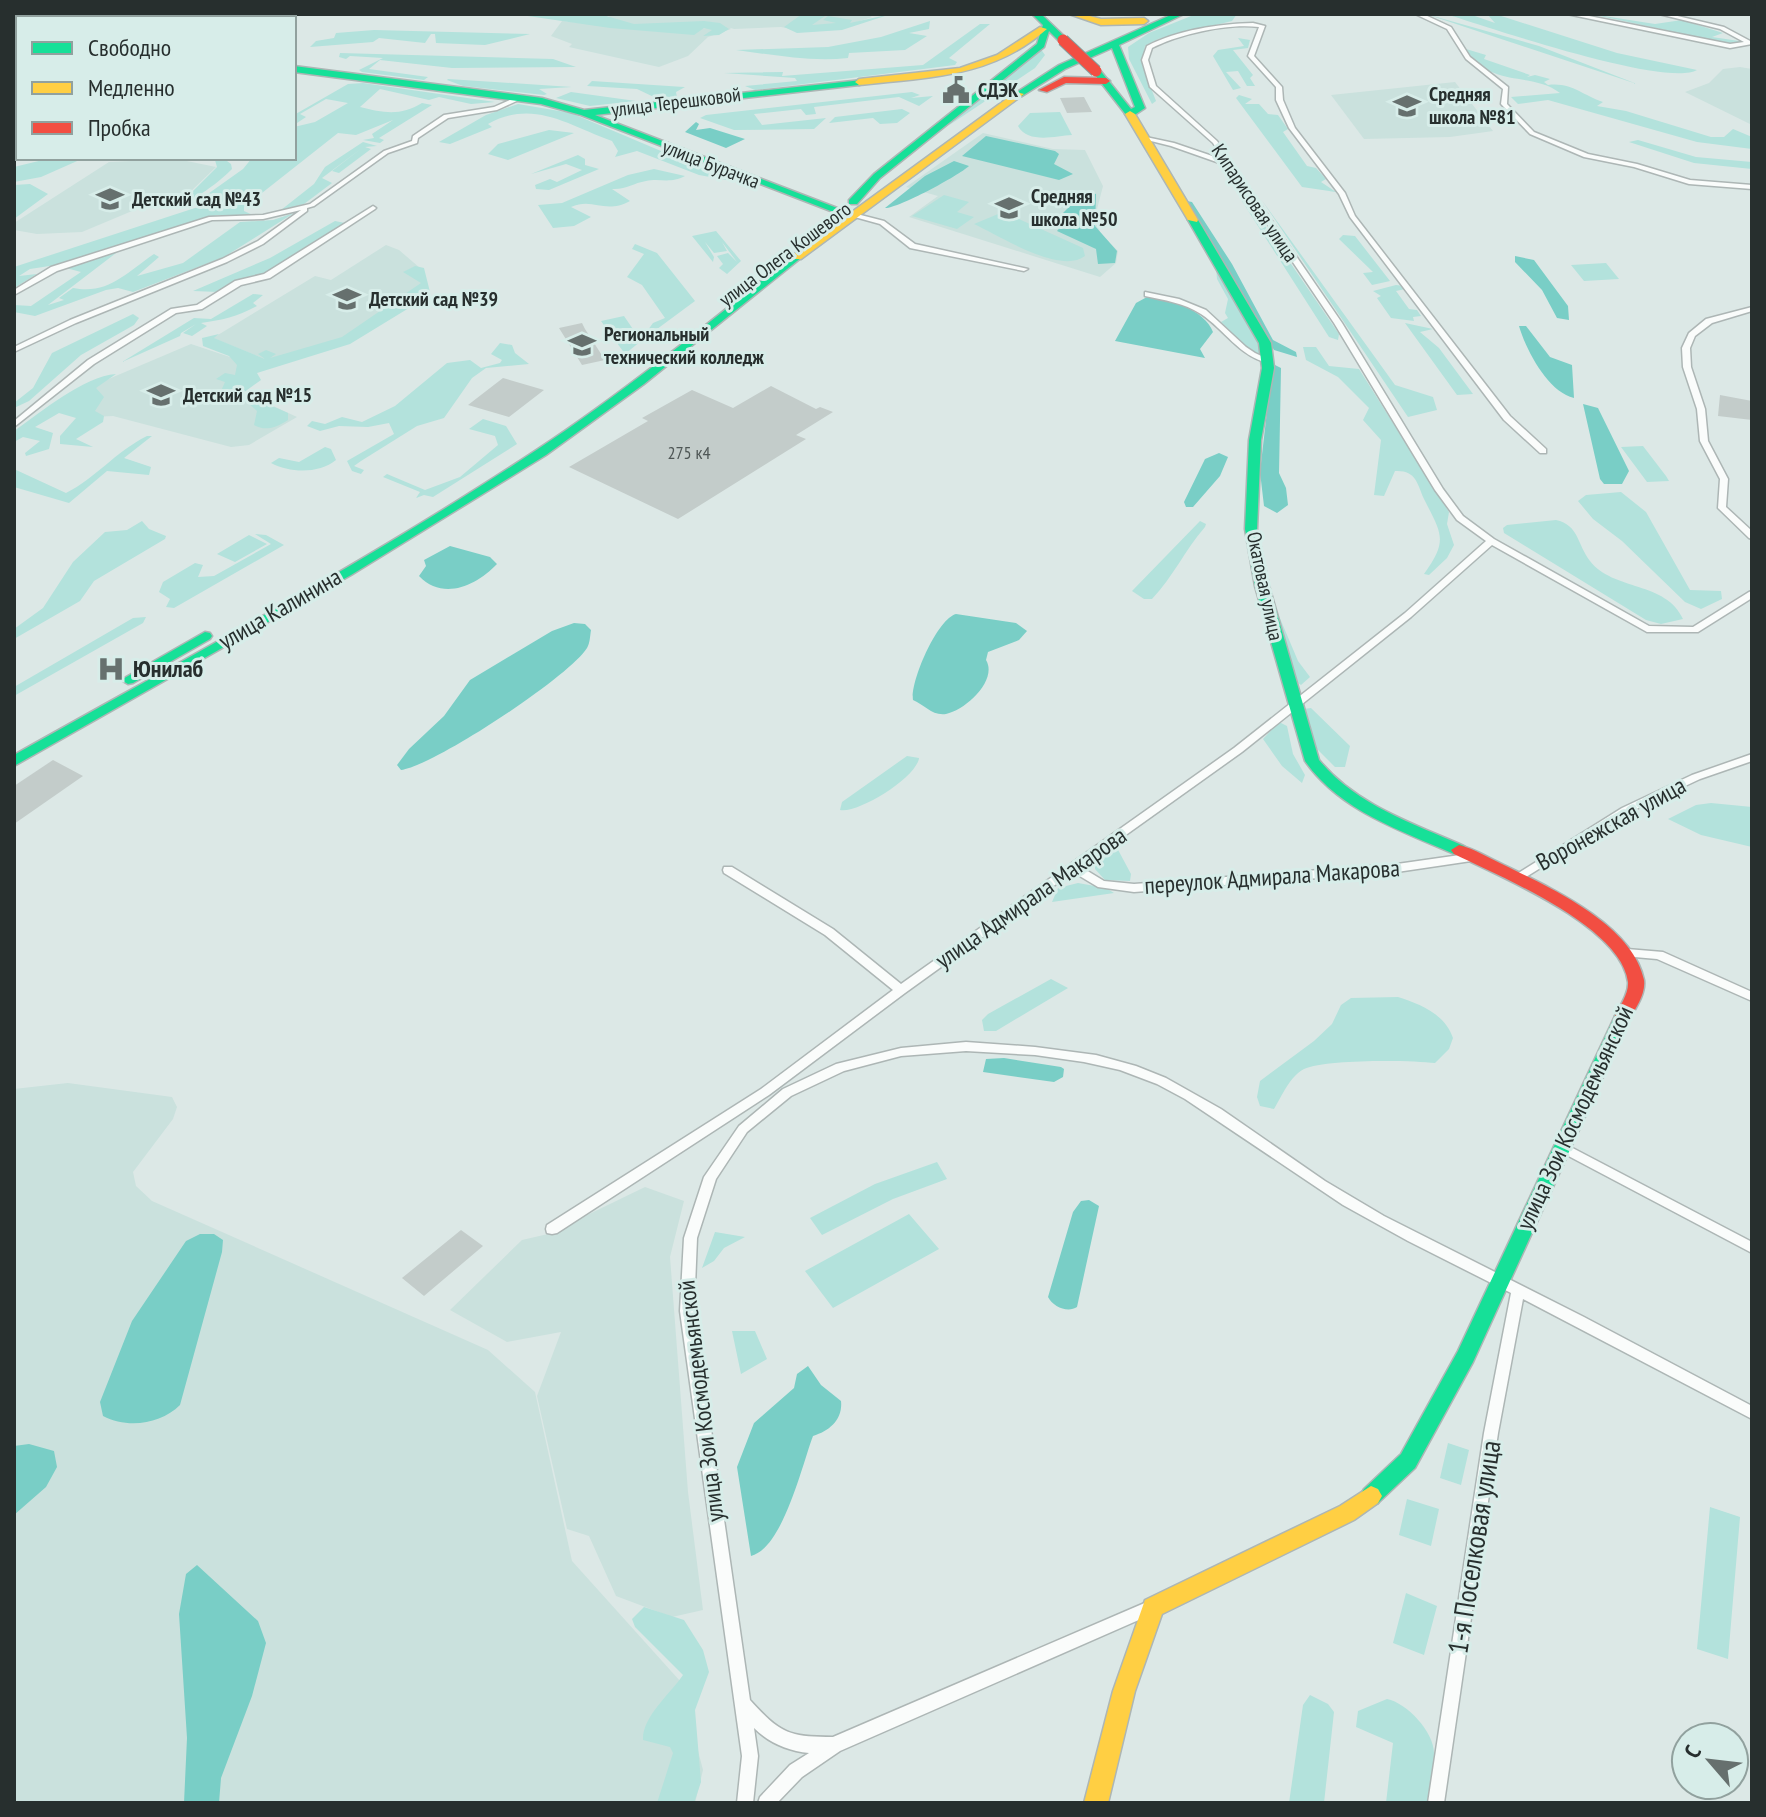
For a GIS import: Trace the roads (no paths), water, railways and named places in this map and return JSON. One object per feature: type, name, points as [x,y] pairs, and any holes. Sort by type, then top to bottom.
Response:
[{"type":"main road","points":[[1073,14],[1101,22],[1144,21]]},
{"type":"main road","points":[[1054,66],[1164,14]]},
{"type":"main road","points":[[1054,66],[1110,51],[1180,14]]},
{"type":"main road","points":[[1042,22],[1113,84]]},
{"type":"main road","points":[[849,209],[877,176],[1041,45],[1042,22]]},
{"type":"main road","name":"улица Терешковой","points":[[296,69],[519,98],[584,113],[749,92],[961,71],[1000,57],[1042,22]]},
{"type":"main road","points":[[1110,51],[1113,84]]},
{"type":"main road","name":"улица Олега Кошевого","points":[[463,503],[624,395],[849,209],[958,138],[1054,66]]},
{"type":"main road","name":"улица Олега Кошевого","points":[[405,523],[561,425],[849,209],[1054,66]]},
{"type":"main road","points":[[958,138],[974,133],[1056,83],[1074,79],[1113,84]]},
{"type":"main road","name":"Окатовая улица","points":[[1113,84],[1140,108],[1130,114],[1227,273],[1265,343],[1268,361],[1255,440],[1251,529],[1262,586],[1312,761],[1325,780],[1368,808],[1517,877],[1578,912],[1627,953]]},
{"type":"main road","name":"улица Бурачка","points":[[584,113],[849,209]]},
{"type":"main road","name":"улица Калинина","points":[[14,761],[463,503]]},
{"type":"main road","name":"улица Калинина","points":[[14,746],[405,523]]},
{"type":"main road","name":"улица Зои Космодемьянской","points":[[1153,1607],[1347,1513],[1379,1491],[1408,1461],[1431,1422],[1499,1283],[1637,986],[1635,971],[1627,953]]},
{"type":"main road","points":[[1096,1803],[1124,1691],[1153,1607]]},
{"type":"street","points":[[1418,14],[1449,28],[1468,58],[1500,80],[1506,88],[1504,104],[1532,133],[1595,159],[1635,165],[1685,181],[1752,187]]},
{"type":"street","points":[[1570,14],[1730,46],[1750,45]]},
{"type":"street","points":[[1662,14],[1722,28],[1744,36],[1750,45]]},
{"type":"street","name":"Кипарисовая улица","points":[[1543,451],[1507,418],[1352,216],[1343,195],[1289,123],[1278,101],[1279,87],[1251,56],[1262,27],[1238,22],[1160,41],[1149,47],[1145,55],[1146,66],[1158,93],[1194,120],[1215,142],[1338,323],[1439,490],[1460,518],[1491,541],[1633,624],[1678,632],[1708,624],[1752,594]]},
{"type":"street","points":[[14,350],[107,306],[209,268],[256,245],[386,152],[415,142],[415,137],[446,116],[495,109],[519,98]]},
{"type":"street","points":[[1146,139],[1172,144],[1229,164]]},
{"type":"street","points":[[14,293],[54,269],[211,218],[266,217],[312,205]]},
{"type":"street","points":[[14,425],[91,362],[161,319],[182,308],[199,307],[238,283],[267,276],[373,208]]},
{"type":"street","points":[[849,209],[882,222],[913,246],[1024,269]]},
{"type":"street","points":[[1148,294],[1195,308],[1236,338],[1252,358],[1268,361]]},
{"type":"street","points":[[1749,312],[1702,326],[1692,335],[1685,359],[1698,395],[1704,441],[1723,473],[1722,508],[1752,536]]},
{"type":"street","name":"улица Адмирала Макарова","points":[[552,1229],[769,1096],[901,990],[1238,750],[1456,575],[1491,541]]},
{"type":"street","name":"Воронежская улица","points":[[1517,877],[1626,810],[1696,777],[1752,757]]},
{"type":"street","name":"переулок Адмирала Макарова","points":[[1074,868],[1102,884],[1134,888],[1397,868],[1474,857]]},
{"type":"street","points":[[728,870],[829,932],[901,990]]},
{"type":"street","points":[[1627,953],[1659,955],[1752,997]]},
{"type":"street","name":"улица Зои Космодемьянской","points":[[745,1803],[750,1756],[713,1510],[685,1275],[691,1228],[715,1167],[769,1096],[807,1080],[919,1048],[960,1044],[1117,1065],[1188,1095],[1344,1199],[1499,1283]]},
{"type":"street","points":[[1563,1148],[1752,1248]]},
{"type":"street","points":[[1499,1283],[1611,1337],[1752,1413]]},
{"type":"street","name":"1-я Поселковая улица","points":[[1436,1803],[1491,1433],[1517,1293]]},
{"type":"street","points":[[766,1803],[796,1771],[834,1745],[1153,1607]]},
{"type":"street","points":[[743,1703],[762,1729],[779,1739],[804,1746],[834,1745]]},
{"type":"place","name":"СДЭК","points":[[956,90]]},
{"type":"place","name":"Средняя школа №81","points":[[1407,106]]},
{"type":"place","name":"Детский сад №43","points":[[110,199]]},
{"type":"place","name":"Средняя школа №50","points":[[1009,208]]},
{"type":"place","name":"Детский сад №39","points":[[347,299]]},
{"type":"place","name":"Региональный технический колледж","points":[[582,345]]},
{"type":"place","name":"Детский сад №15","points":[[161,395]]},
{"type":"place","name":"Юнилаб","points":[[111,669]]}]
